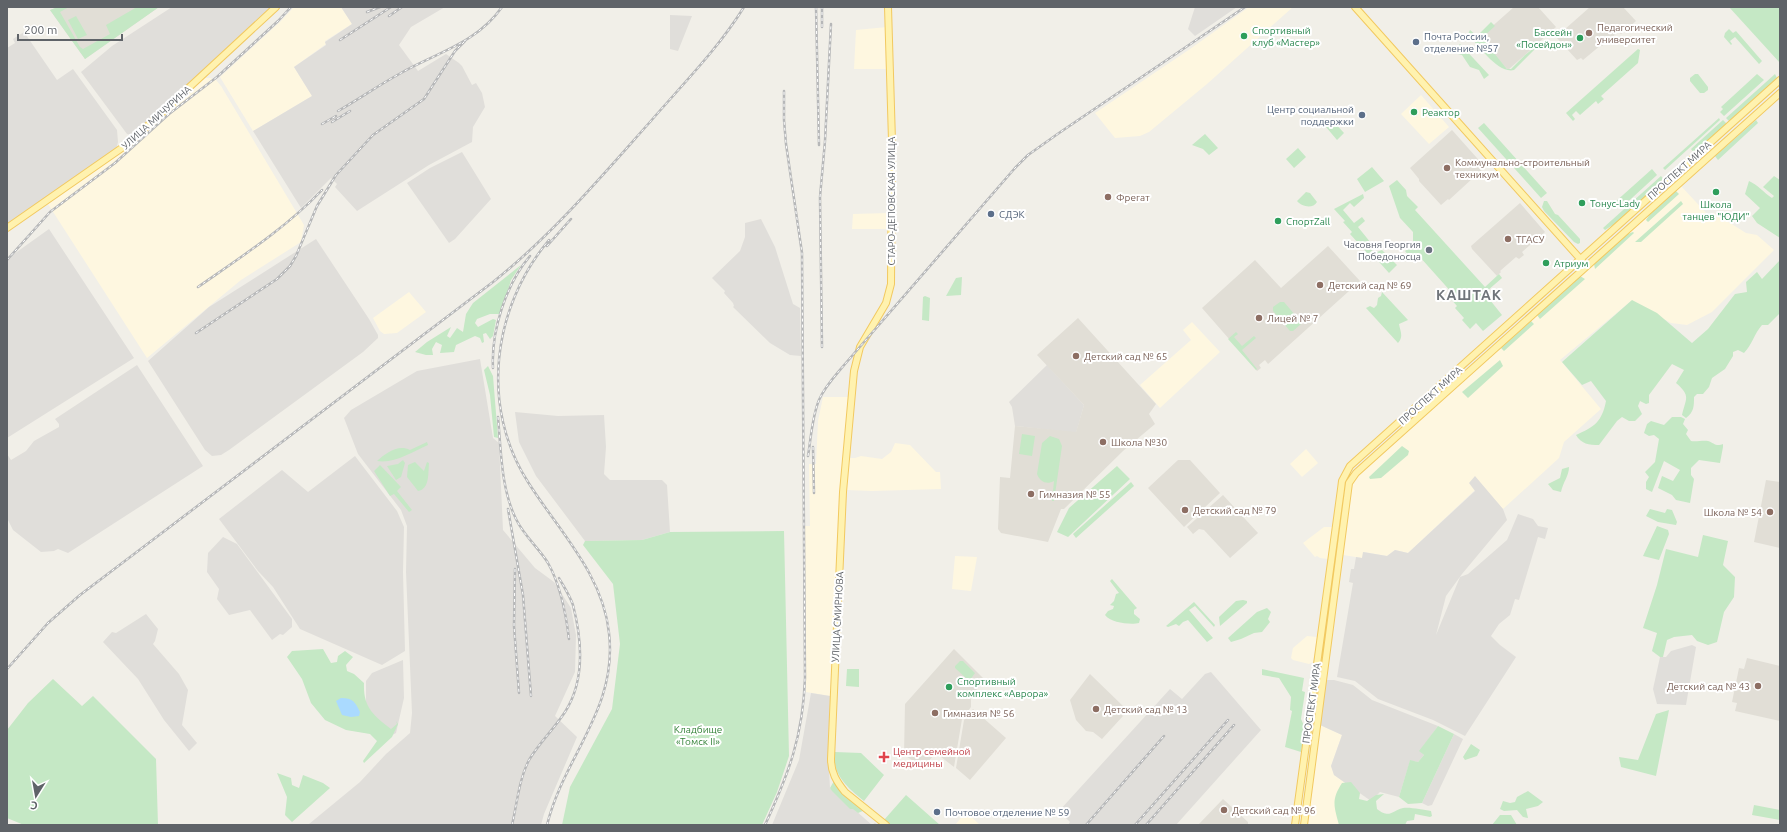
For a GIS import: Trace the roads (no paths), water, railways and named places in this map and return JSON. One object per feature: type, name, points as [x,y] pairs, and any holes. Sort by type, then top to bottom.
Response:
[{"type":"main road","name":"УЛИЦА МИЧУРИНА","points":[[7,228],[129,143],[276,7]]},
{"type":"main road","name":"СТАРО-ДЕПОВСКАЯ УЛИЦА","points":[[853,386],[860,347],[888,299],[891,284],[892,142],[888,7]]},
{"type":"main road","points":[[1355,7],[1587,266]]},
{"type":"main road","name":"ПРОСПЕКТ МИРА","points":[[1295,825],[1330,565],[1345,473],[1350,466],[1780,80]]},
{"type":"main road","name":"ПРОСПЕКТ МИРА","points":[[1304,825],[1338,566],[1352,478],[1393,439],[1780,93]]},
{"type":"main road","points":[[1730,124],[1736,132]]},
{"type":"main road","points":[[1670,178],[1677,185]]},
{"type":"main road","points":[[1533,302],[1539,309]]},
{"type":"main road","points":[[1505,327],[1511,334]]},
{"type":"main road","points":[[1444,382],[1450,389]]},
{"type":"main road","name":"УЛИЦА СМИРНОВА","points":[[853,386],[843,492],[831,766],[834,777],[845,792],[886,825]]},
{"type":"main road","points":[[1388,433],[1393,439]]},
{"type":"main road","points":[[1333,545],[1341,546]]},
{"type":"main road","points":[[1330,565],[1338,566]]},
{"type":"main road","points":[[1302,773],[1311,774]]},
{"type":"water","points":[[341,698],[353,701],[360,712],[359,716],[351,717],[342,715],[336,701]]},
{"type":"railway","points":[[7,260],[50,212],[115,163],[169,114],[217,77],[278,21],[291,7]]},
{"type":"railway","points":[[367,12],[380,7]]},
{"type":"railway","points":[[340,40],[391,7]]},
{"type":"railway","points":[[389,16],[402,7]]},
{"type":"railway","points":[[338,111],[385,82],[455,46],[481,30],[502,7]]},
{"type":"railway","points":[[7,669],[48,623],[80,595],[515,264],[575,205],[613,164],[711,52],[744,7]]},
{"type":"railway","points":[[816,7],[819,145]]},
{"type":"railway","points":[[822,7],[822,27]]},
{"type":"railway","points":[[808,456],[815,413],[821,395],[827,385],[1015,168],[1028,155],[1059,133],[1245,7]]},
{"type":"railway","points":[[822,347],[820,197],[825,141],[831,24]]},
{"type":"railway","points":[[196,333],[277,279],[290,266],[296,256],[317,206],[336,175],[373,135],[424,99],[455,51],[465,41]]},
{"type":"railway","points":[[765,825],[788,771],[798,736],[804,699],[805,678],[802,253],[786,144],[784,91]]},
{"type":"railway","points":[[332,122],[350,111]]},
{"type":"railway","points":[[322,124],[336,116]]},
{"type":"railway","points":[[198,287],[247,253],[278,229],[322,190]]},
{"type":"railway","points":[[547,246],[571,219]]},
{"type":"railway","points":[[547,825],[555,800],[565,777],[598,709],[606,685],[610,660],[609,633],[605,612],[598,591],[578,553],[528,482],[513,453],[503,422],[499,390],[499,358],[505,327],[515,296],[530,267],[549,240]]},
{"type":"railway","points":[[493,368],[495,339],[502,309],[514,280],[521,267],[530,256]]},
{"type":"railway","points":[[498,417],[502,469],[507,495],[519,525],[548,563],[553,572],[562,600],[569,639]]},
{"type":"railway","points":[[813,447],[814,493]]},
{"type":"railway","points":[[508,509],[523,595],[531,696]]},
{"type":"railway","points":[[515,569],[514,626],[519,693]]},
{"type":"railway","points":[[512,825],[521,783],[529,760],[565,712],[576,687],[579,674],[580,646],[576,618],[572,602],[559,578]]},
{"type":"railway","points":[[1135,825],[1228,720]]},
{"type":"railway","points":[[1146,825],[1234,725]]},
{"type":"railway","points":[[1086,825],[1164,736]]},
{"type":"place","name":"Педагогический университет","points":[[1589,33]]},
{"type":"place","name":"Спортивный клуб «Мастер»","points":[[1244,36]]},
{"type":"place","name":"Бассейн «Посейдон»","points":[[1580,38]]},
{"type":"place","name":"Почта России, отделение №57","points":[[1416,42]]},
{"type":"place","name":"Реактор","points":[[1414,112]]},
{"type":"place","name":"Центр социальной поддержки","points":[[1362,115]]},
{"type":"place","name":"Коммунально-строительный техникум","points":[[1447,168]]},
{"type":"place","name":"Школа танцев \"ЮДИ\"","points":[[1716,192]]},
{"type":"place","name":"Фрегат","points":[[1108,197]]},
{"type":"place","name":"Тонус-Lady","points":[[1582,203]]},
{"type":"place","name":"СДЭК","points":[[991,214]]},
{"type":"place","name":"СпортZall","points":[[1278,221]]},
{"type":"place","name":"ТГАСУ","points":[[1508,239]]},
{"type":"place","name":"Часовня Георгия Победоносца","points":[[1429,250]]},
{"type":"place","name":"Атриум","points":[[1546,263]]},
{"type":"place","name":"Детский сад № 69","points":[[1320,285]]},
{"type":"place","name":"Лицей № 7","points":[[1259,318]]},
{"type":"place","name":"Детский сад № 65","points":[[1076,356]]},
{"type":"place","name":"Школа №30","points":[[1103,442]]},
{"type":"place","name":"Гимназия № 55","points":[[1031,494]]},
{"type":"place","name":"Детский сад № 79","points":[[1185,510]]},
{"type":"place","name":"Школа № 54","points":[[1770,512]]},
{"type":"place","name":"Детский сад № 43","points":[[1758,686]]},
{"type":"place","name":"Спортивный комплекс «Аврора»","points":[[949,687]]},
{"type":"place","name":"Детский сад № 13","points":[[1096,709]]},
{"type":"place","name":"Гимназия № 56","points":[[935,713]]},
{"type":"place","name":"Центр семейной медицины","points":[[884,757]]},
{"type":"place","name":"Детский сад № 96","points":[[1224,810]]},
{"type":"place","name":"Почтовое отделение № 59","points":[[937,812]]},
{"type":"district","name":"КАШТАК","points":[[1469,295]]},
{"type":"park label","name":"Кладбище «Томск II»","points":[[698,734]]}]
